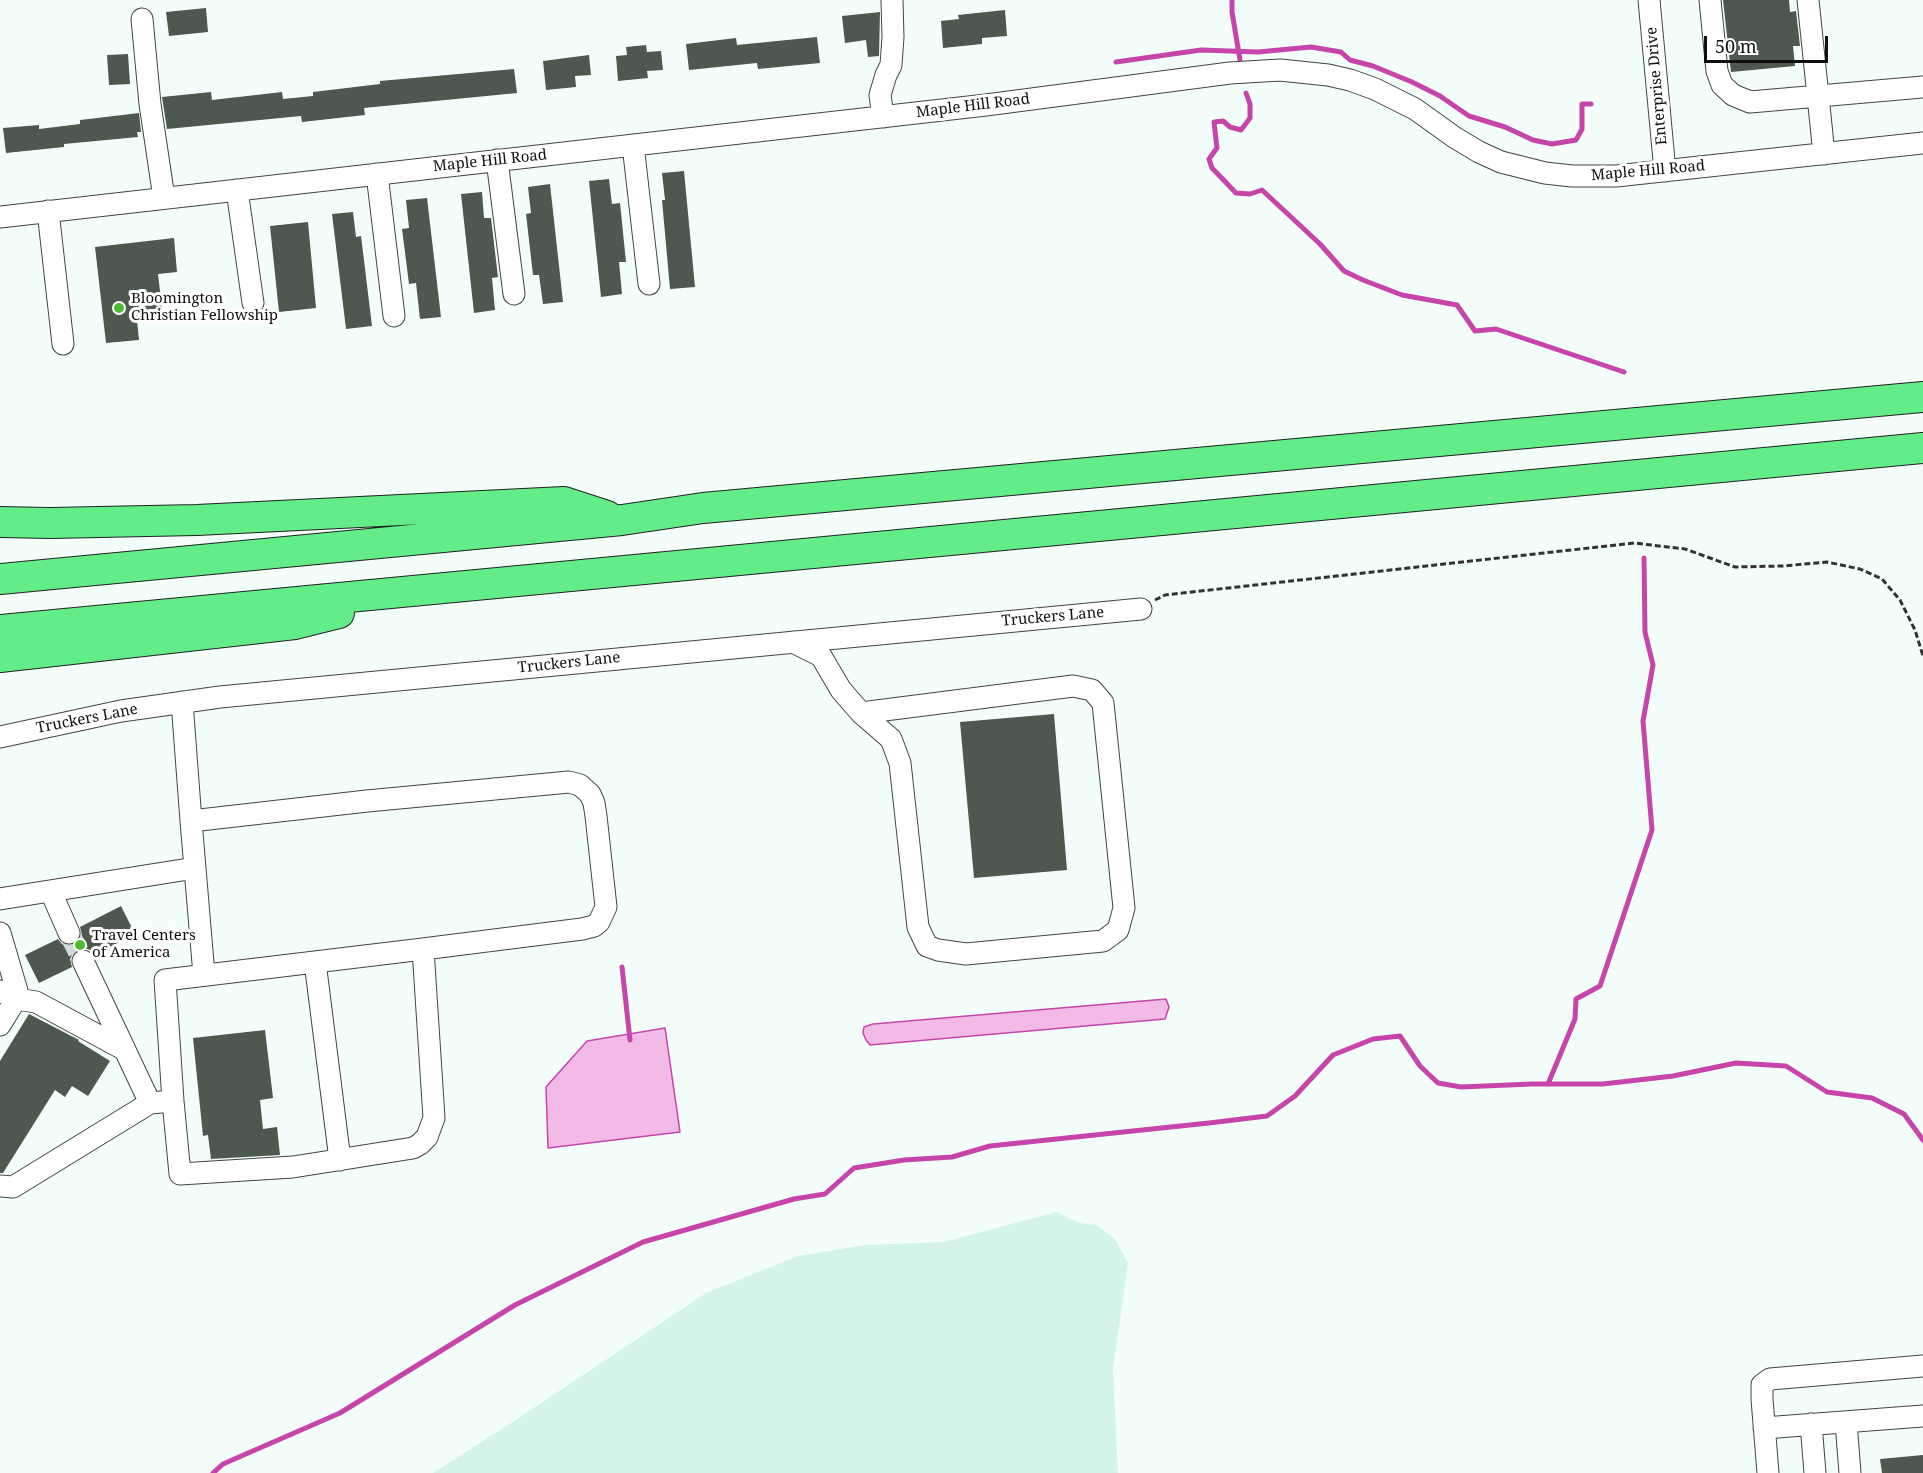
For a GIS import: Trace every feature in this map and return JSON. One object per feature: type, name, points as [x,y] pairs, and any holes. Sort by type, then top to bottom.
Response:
[{"type":"highway","points":[[0,579],[622,520],[715,507],[1923,397]]},
{"type":"highway","points":[[0,630],[1923,448]]},
{"type":"highway","points":[[0,522],[197,520],[564,502],[622,520]]},
{"type":"highway","points":[[0,657],[295,624],[426,590]]},
{"type":"street","points":[[883,117],[880,95],[891,65],[892,0]]},
{"type":"street","name":"Enterprise Drive","points":[[1648,0],[1665,171]]},
{"type":"street","points":[[1710,0],[1717,71],[1722,85],[1733,95],[1750,102],[1923,87]]},
{"type":"street","points":[[1808,0],[1824,154]]},
{"type":"street","points":[[142,20],[150,104],[164,198]]},
{"type":"street","name":"Maple Hill Road","points":[[0,217],[986,105],[1230,73],[1280,70],[1303,71],[1350,80],[1375,89],[1414,109],[1479,152],[1501,162],[1545,174],[1598,177],[1923,143]]},
{"type":"street","points":[[633,145],[649,284]]},
{"type":"street","points":[[497,160],[514,294]]},
{"type":"street","points":[[376,174],[394,316]]},
{"type":"street","points":[[237,190],[253,303]]},
{"type":"street","points":[[48,211],[63,344]]},
{"type":"street","name":"Truckers Lane","points":[[0,737],[121,711],[231,695],[1141,609]]},
{"type":"street","points":[[792,642],[821,656],[841,690],[861,713],[891,739],[900,762],[918,927],[927,946],[966,954],[1103,941],[1118,930],[1124,908],[1104,703],[1092,690],[1073,686],[861,713]]},
{"type":"street","points":[[182,702],[204,975]]},
{"type":"street","points":[[191,821],[367,801],[569,782],[580,785],[590,794],[594,804],[606,907],[594,926],[582,929],[165,980],[180,1174],[275,1170],[413,1148],[427,1137],[434,1118],[423,949]]},
{"type":"street","points":[[0,899],[195,868]]},
{"type":"street","points":[[51,892],[69,933]]},
{"type":"street","points":[[0,933],[16,983],[8,995],[0,1025]]},
{"type":"street","points":[[83,961],[150,1103]]},
{"type":"street","points":[[315,962],[340,1160]]},
{"type":"street","points":[[8,995],[36,1002],[125,1050]]},
{"type":"street","points":[[0,1186],[13,1186],[150,1103],[173,1101]]},
{"type":"street","points":[[1768,1473],[1762,1384],[1770,1379],[1923,1366]]},
{"type":"street","points":[[1764,1428],[1923,1416]]},
{"type":"street","points":[[1846,1422],[1850,1473]]},
{"type":"street","points":[[1811,1424],[1815,1473]]},
{"type":"path","points":[[1141,609],[1165,596],[1634,543],[1685,549],[1734,567],[1827,562],[1860,569],[1882,579],[1900,600],[1915,630],[1923,656]]},
{"type":"green space","points":[[1056,1212],[1079,1223],[1097,1225],[1115,1239],[1128,1263],[1113,1369],[1118,1473],[433,1473],[706,1293],[798,1256],[865,1245],[944,1242]]},
{"type":"shaded area","points":[[1166,999],[1169,1007],[1165,1019],[870,1045],[863,1033],[864,1027],[873,1024]]},
{"type":"shaded area","points":[[665,1028],[680,1132],[548,1148],[546,1087],[587,1041]]},
{"type":"building","points":[[1723,0],[1789,0],[1790,12],[1796,11],[1800,46],[1793,46],[1795,66],[1731,72]]},
{"type":"building","points":[[206,8],[208,32],[169,36],[166,12]]},
{"type":"building","points":[[1005,10],[1007,36],[982,38],[982,44],[943,48],[941,21],[959,19],[958,15]]},
{"type":"building","points":[[880,12],[879,56],[868,57],[866,40],[845,43],[842,16]]},
{"type":"building","points":[[817,37],[820,63],[758,69],[757,63],[689,70],[686,44],[736,38],[737,45]]},
{"type":"building","points":[[646,45],[647,52],[661,51],[663,70],[647,71],[648,78],[618,81],[616,56],[627,55],[626,47]]},
{"type":"building","points":[[128,54],[130,84],[109,85],[107,55]]},
{"type":"building","points":[[589,55],[591,75],[575,76],[576,87],[546,90],[543,61]]},
{"type":"building","points":[[514,69],[517,93],[364,108],[365,115],[302,122],[301,116],[167,129],[162,97],[211,92],[212,100],[282,92],[283,99],[313,96],[313,92],[380,84],[380,81]]},
{"type":"building","points":[[139,113],[141,132],[137,132],[138,137],[64,144],[64,147],[6,153],[3,128],[39,125],[39,129],[80,124],[80,120]]},
{"type":"building","points":[[684,171],[695,287],[670,289],[662,200],[665,200],[662,173]]},
{"type":"building","points":[[609,179],[612,204],[620,203],[626,262],[619,262],[622,294],[601,297],[589,181]]},
{"type":"building","points":[[550,184],[563,302],[543,304],[539,275],[533,275],[526,214],[531,213],[528,187]]},
{"type":"building","points":[[482,192],[484,218],[491,218],[498,277],[492,278],[495,310],[474,313],[461,194]]},
{"type":"building","points":[[427,198],[441,317],[420,319],[416,283],[409,284],[402,229],[409,228],[406,200]]},
{"type":"building","points":[[353,212],[356,237],[361,236],[372,326],[346,329],[332,214]]},
{"type":"building","points":[[308,222],[316,308],[279,312],[270,226]]},
{"type":"building","name":"Bloomington Christian Fellowship","points":[[174,238],[177,272],[158,274],[163,317],[137,320],[139,340],[106,343],[95,247]]},
{"type":"building","points":[[1054,714],[1067,870],[974,878],[960,722]]},
{"type":"building","name":"Travel Centers of America","points":[[121,906],[135,934],[94,955],[85,948],[77,950],[70,959],[72,967],[39,983],[25,955],[58,939],[67,946],[75,944],[82,935],[80,927]]},
{"type":"building","points":[[29,1014],[79,1040],[110,1061],[88,1096],[72,1086],[65,1097],[55,1090],[3,1173],[0,1173],[0,1061]]},
{"type":"building","points":[[265,1030],[273,1098],[260,1100],[263,1129],[277,1127],[280,1155],[211,1159],[208,1135],[203,1136],[193,1038]]},
{"type":"building","points":[[1923,1455],[1923,1473],[1882,1473],[1880,1459]]},
{"type":"waterway","points":[[1232,0],[1240,60]]},
{"type":"waterway","points":[[1116,62],[1201,50],[1258,52],[1311,47],[1341,52],[1350,60],[1373,66],[1412,82],[1440,96],[1469,116],[1505,127],[1533,140],[1552,144],[1576,140],[1582,129],[1582,104],[1591,104]]},
{"type":"waterway","points":[[1246,93],[1250,104],[1250,118],[1241,130],[1230,127],[1223,121],[1214,122],[1217,148],[1209,159],[1212,168],[1236,193],[1250,194],[1262,190],[1320,244],[1344,271],[1363,280],[1402,295],[1457,305],[1475,331],[1496,329],[1624,372]]},
{"type":"waterway","points":[[1548,1084],[1575,1019],[1576,999],[1600,986],[1652,830],[1643,721],[1653,665],[1645,632],[1644,558]]},
{"type":"waterway","points":[[622,967],[630,1040]]},
{"type":"waterway","points":[[213,1473],[223,1464],[340,1413],[515,1305],[643,1242],[794,1199],[825,1194],[854,1168],[904,1160],[952,1157],[990,1146],[1267,1116],[1295,1096],[1333,1055],[1373,1039],[1400,1036],[1420,1066],[1438,1083],[1461,1087],[1603,1084],[1673,1076],[1736,1063],[1786,1066],[1827,1092],[1872,1098],[1904,1114],[1923,1140]]},
{"type":"tunnel","points":[[69,933],[83,961]]},
{"type":"place","name":"Bloomington Christian Fellowship","points":[[119,308]]},
{"type":"place","name":"Travel Centers of America","points":[[80,945]]}]
